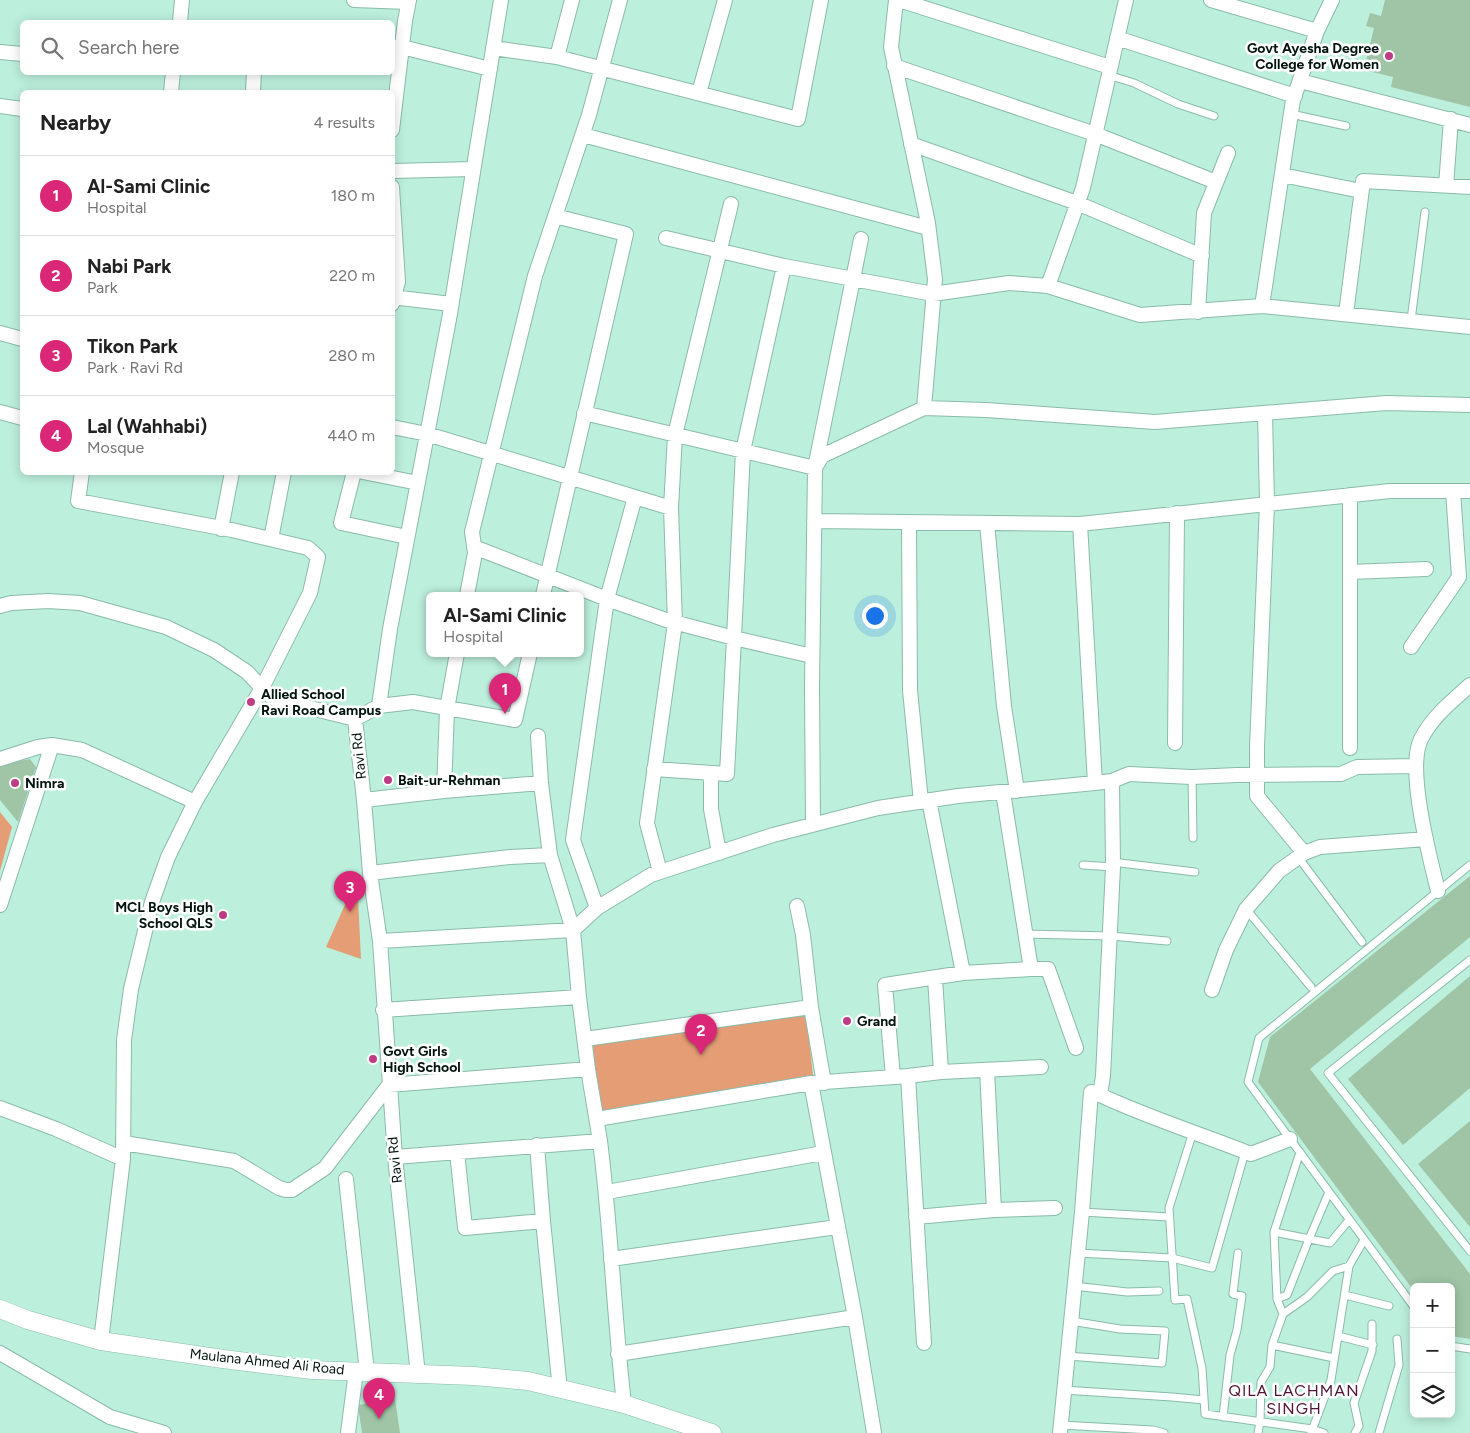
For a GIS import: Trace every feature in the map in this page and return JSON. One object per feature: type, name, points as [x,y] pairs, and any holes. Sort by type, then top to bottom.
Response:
[{"type":"street","points":[[180,20],[182,0]]},
{"type":"street","points":[[354,0],[408,1],[397,47],[395,90]]},
{"type":"street","points":[[379,706],[390,629],[451,304],[501,0]]},
{"type":"street","points":[[557,57],[572,0]]},
{"type":"street","points":[[468,592],[475,553],[472,532],[535,276],[583,135],[620,0]]},
{"type":"street","points":[[699,93],[725,0]]},
{"type":"street","points":[[493,48],[557,57],[798,119],[821,0]]},
{"type":"street","points":[[924,408],[935,279],[928,228],[891,47],[897,0],[1109,71]]},
{"type":"street","points":[[1048,286],[1083,188],[1126,0]]},
{"type":"street","points":[[1211,0],[1317,31]]},
{"type":"street","points":[[1262,306],[1295,96],[1317,31],[1332,0]]},
{"type":"street","points":[[1117,38],[1295,96]]},
{"type":"street","points":[[397,47],[490,69]]},
{"type":"street","points":[[0,52],[20,54]]},
{"type":"street","points":[[894,66],[1095,134],[1216,182]]},
{"type":"street","points":[[170,90],[173,75]]},
{"type":"street","points":[[252,90],[254,75]]},
{"type":"street","points":[[1300,81],[1470,125]]},
{"type":"street","points":[[0,106],[20,109]]},
{"type":"street","points":[[1446,186],[1450,119]]},
{"type":"street","points":[[583,135],[928,228]]},
{"type":"street","points":[[911,144],[1077,203],[1202,256]]},
{"type":"street","points":[[1198,312],[1204,213],[1228,153]]},
{"type":"street","points":[[395,171],[473,169]]},
{"type":"street","points":[[1282,175],[1361,191]]},
{"type":"street","points":[[1346,314],[1363,181],[1470,187]]},
{"type":"street","points":[[660,872],[647,823],[675,623],[672,508],[675,435],[731,204]]},
{"type":"street","points":[[544,592],[626,234],[555,216]]},
{"type":"street","points":[[666,238],[784,266],[933,294],[1008,283],[1048,286],[1140,315],[1262,306],[1470,327]]},
{"type":"street","points":[[813,824],[812,656],[815,468],[861,239]]},
{"type":"street","points":[[395,242],[398,282],[395,292]]},
{"type":"street","points":[[654,769],[727,774],[743,451],[784,266]]},
{"type":"street","points":[[395,299],[451,304]]},
{"type":"street","points":[[0,333],[20,338]]},
{"type":"street","points":[[815,468],[822,456],[924,408],[986,410],[1155,422],[1386,403],[1470,405]]},
{"type":"street","points":[[0,412],[20,417]]},
{"type":"street","points":[[1265,413],[1267,504],[1257,796],[1301,855]]},
{"type":"street","points":[[584,414],[815,468]]},
{"type":"street","points":[[395,429],[427,434],[672,508]]},
{"type":"street","points":[[82,475],[78,502],[271,539],[308,548],[318,557],[310,593],[262,688],[195,802],[168,857],[152,902],[131,990],[124,1040],[123,1159],[101,1341]]},
{"type":"street","points":[[222,529],[231,475]]},
{"type":"street","points":[[271,539],[283,475]]},
{"type":"street","points":[[353,475],[341,523],[408,537]]},
{"type":"street","points":[[378,475],[418,483]]},
{"type":"street","points":[[814,521],[1080,524],[1390,491],[1470,491]]},
{"type":"street","points":[[1411,647],[1459,577],[1453,491]]},
{"type":"street","points":[[1350,495],[1350,748]]},
{"type":"street","points":[[597,908],[574,840],[607,599],[635,498]]},
{"type":"street","points":[[1175,743],[1177,513]]},
{"type":"street","points":[[909,522],[910,690],[925,801],[963,973]]},
{"type":"street","points":[[987,523],[1010,791],[1025,934],[1031,969]]},
{"type":"street","points":[[1080,524],[1095,784]]},
{"type":"street","points":[[474,547],[607,599],[675,623],[812,656]]},
{"type":"street","points":[[1350,572],[1426,568]]},
{"type":"street","name":"Ravi Rd","points":[[0,606],[11,603],[48,601],[80,603],[166,627],[214,650],[247,672],[274,699],[356,719],[370,873],[380,941],[388,1086],[418,1375]]},
{"type":"street","points":[[444,791],[447,709],[456,657]]},
{"type":"street","points":[[356,719],[379,706],[413,702],[516,720],[529,657]]},
{"type":"street","points":[[1438,891],[1421,814],[1416,766],[1420,742],[1436,716],[1470,686]]},
{"type":"street","points":[[538,736],[550,855],[573,930],[588,1069],[597,1119],[606,1192],[618,1354],[624,1404]]},
{"type":"street","points":[[0,759],[38,747],[52,745],[82,750],[195,802]]},
{"type":"street","points":[[0,905],[52,745]]},
{"type":"street","points":[[380,941],[573,930],[597,908],[651,875],[773,834],[878,808],[958,796],[1095,784],[1112,781],[1129,774],[1192,777],[1237,774],[1341,774],[1357,767],[1416,766]]},
{"type":"street","points":[[711,773],[711,809],[718,853]]},
{"type":"street","points":[[1100,1096],[1103,1076],[1113,864],[1112,781]]},
{"type":"street","points":[[364,800],[542,783]]},
{"type":"street","points":[[1212,990],[1226,950],[1246,909],[1278,871],[1301,855],[1320,848],[1426,839]]},
{"type":"street","points":[[370,873],[510,857],[550,855]]},
{"type":"street","points":[[798,906],[811,1007],[823,1153],[855,1317],[874,1433]]},
{"type":"street","points":[[893,1077],[885,985],[963,973],[1048,969],[1076,1048]]},
{"type":"street","points":[[935,978],[941,1072]]},
{"type":"street","points":[[383,1010],[579,997]]},
{"type":"street","points":[[585,1039],[811,1007]]},
{"type":"street","points":[[597,1119],[817,1083],[941,1072],[1041,1068]]},
{"type":"street","points":[[124,1143],[234,1161],[279,1188],[292,1190],[325,1168],[388,1086],[588,1069]]},
{"type":"street","points":[[987,1070],[994,1210]]},
{"type":"street","points":[[908,1076],[924,1344]]},
{"type":"street","points":[[1060,1429],[1082,1212],[1091,1092],[1134,1111],[1252,1154],[1290,1139]]},
{"type":"street","points":[[0,1108],[56,1129],[123,1159]]},
{"type":"street","points":[[395,1157],[600,1141]]},
{"type":"street","points":[[537,1146],[560,1390]]},
{"type":"street","points":[[457,1152],[464,1228],[543,1221]]},
{"type":"street","points":[[606,1192],[823,1153]]},
{"type":"street","points":[[346,1179],[361,1372],[348,1433]]},
{"type":"street","points":[[916,1217],[994,1210],[1055,1208]]},
{"type":"street","points":[[611,1259],[837,1227]]},
{"type":"street","name":"Maulana Ahmed Ali Road","points":[[0,1310],[101,1341],[223,1360],[312,1370],[474,1376],[528,1381],[624,1404],[712,1433]]},
{"type":"street","points":[[618,1354],[855,1317]]},
{"type":"street","points":[[0,1353],[110,1417],[164,1433]]},
{"type":"lane","points":[[1109,71],[1178,104],[1214,116]]},
{"type":"lane","points":[[1291,114],[1346,126]]},
{"type":"lane","points":[[1411,320],[1425,212]]},
{"type":"lane","points":[[1192,777],[1193,838]]},
{"type":"lane","points":[[1301,855],[1362,942]]},
{"type":"lane","points":[[1083,865],[1113,864],[1195,872]]},
{"type":"lane","points":[[1410,1302],[1248,1082],[1259,1038],[1470,865]]},
{"type":"lane","points":[[1246,909],[1311,987]]},
{"type":"lane","points":[[1025,934],[1110,936],[1167,941]]},
{"type":"lane","points":[[1470,960],[1328,1073],[1470,1251]]},
{"type":"lane","points":[[1194,1132],[1169,1208],[1169,1217],[1175,1300],[1187,1299],[1202,1368],[1205,1414],[1324,1433]]},
{"type":"lane","points":[[1078,1253],[1172,1258],[1212,1268],[1245,1152]]},
{"type":"lane","points":[[1283,1314],[1277,1299],[1274,1232],[1300,1152]]},
{"type":"lane","points":[[1277,1299],[1287,1295],[1329,1192]]},
{"type":"lane","points":[[1082,1212],[1169,1217]]},
{"type":"lane","points":[[1274,1232],[1330,1243],[1349,1220]]},
{"type":"lane","points":[[1311,1431],[1331,1380],[1349,1266],[1364,1240]]},
{"type":"lane","points":[[1223,1417],[1230,1355],[1242,1296],[1233,1294],[1238,1253]]},
{"type":"lane","points":[[1258,1433],[1260,1422],[1260,1382],[1270,1367],[1272,1345],[1283,1314],[1307,1297],[1333,1271],[1349,1266]]},
{"type":"lane","points":[[1074,1286],[1127,1292],[1159,1291]]},
{"type":"lane","points":[[1345,1295],[1388,1306]]},
{"type":"lane","points":[[1067,1356],[1162,1363],[1166,1331],[1120,1328],[1070,1321]]},
{"type":"lane","points":[[1355,1433],[1359,1426],[1354,1403],[1372,1351],[1372,1324]]},
{"type":"lane","points":[[1338,1336],[1372,1344]]},
{"type":"lane","points":[[1379,1433],[1399,1365],[1397,1338]]},
{"type":"lane","points":[[1272,1345],[1334,1358]]},
{"type":"lane","points":[[1455,1347],[1470,1349]]},
{"type":"lane","points":[[1063,1390],[1204,1400]]},
{"type":"lane","points":[[1060,1429],[1153,1430],[1164,1433]]},
{"type":"shaded area","points":[[0,812],[12,827],[0,871]]},
{"type":"shaded area","points":[[357,878],[361,959],[326,947]]},
{"type":"shaded area","points":[[806,1013],[813,1075],[597,1112],[590,1044]]},
{"type":"building","name":"Govt Ayesha Degree College for Women","points":[[1385,0],[1470,0],[1470,107],[1391,87],[1393,77],[1364,70],[1374,28],[1366,26],[1370,13],[1381,16]]},
{"type":"building","name":"Nimra","points":[[30,759],[36,767],[18,822],[0,800],[0,765]]},
{"type":"building","points":[[1470,876],[1470,937],[1310,1069],[1470,1274],[1470,1339],[1455,1337],[1455,1283],[1410,1283],[1410,1286],[1258,1082],[1270,1037]]},
{"type":"building","points":[[1470,976],[1470,1088],[1403,1145],[1348,1079]]},
{"type":"building","points":[[1470,1121],[1470,1227],[1418,1164]]},
{"type":"building","points":[[395,1399],[400,1433],[362,1433],[358,1405]]},
{"type":"place","name":"Govt Ayesha Degree College for Women","points":[[1389,56]]},
{"type":"place","name":"Allied School Ravi Road Campus","points":[[251,702]]},
{"type":"place","name":"Al-Sami Clinic","points":[[505,714]]},
{"type":"place","name":"Bait-ur-Rehman","points":[[388,780]]},
{"type":"place","name":"Nimra","points":[[15,783]]},
{"type":"place","name":"Tikon Park","points":[[350,912]]},
{"type":"place","name":"MCL Boys High School QLS","points":[[223,915]]},
{"type":"place","name":"Grand","points":[[847,1021]]},
{"type":"place","name":"Nabi Park","points":[[701,1055]]},
{"type":"place","name":"Govt Girls High School","points":[[373,1059]]},
{"type":"place","name":"Lal (Wahhabi)","points":[[379,1419]]},
{"type":"district","name":"QILA LACHMAN SINGH","points":[[1294,1399]]}]
